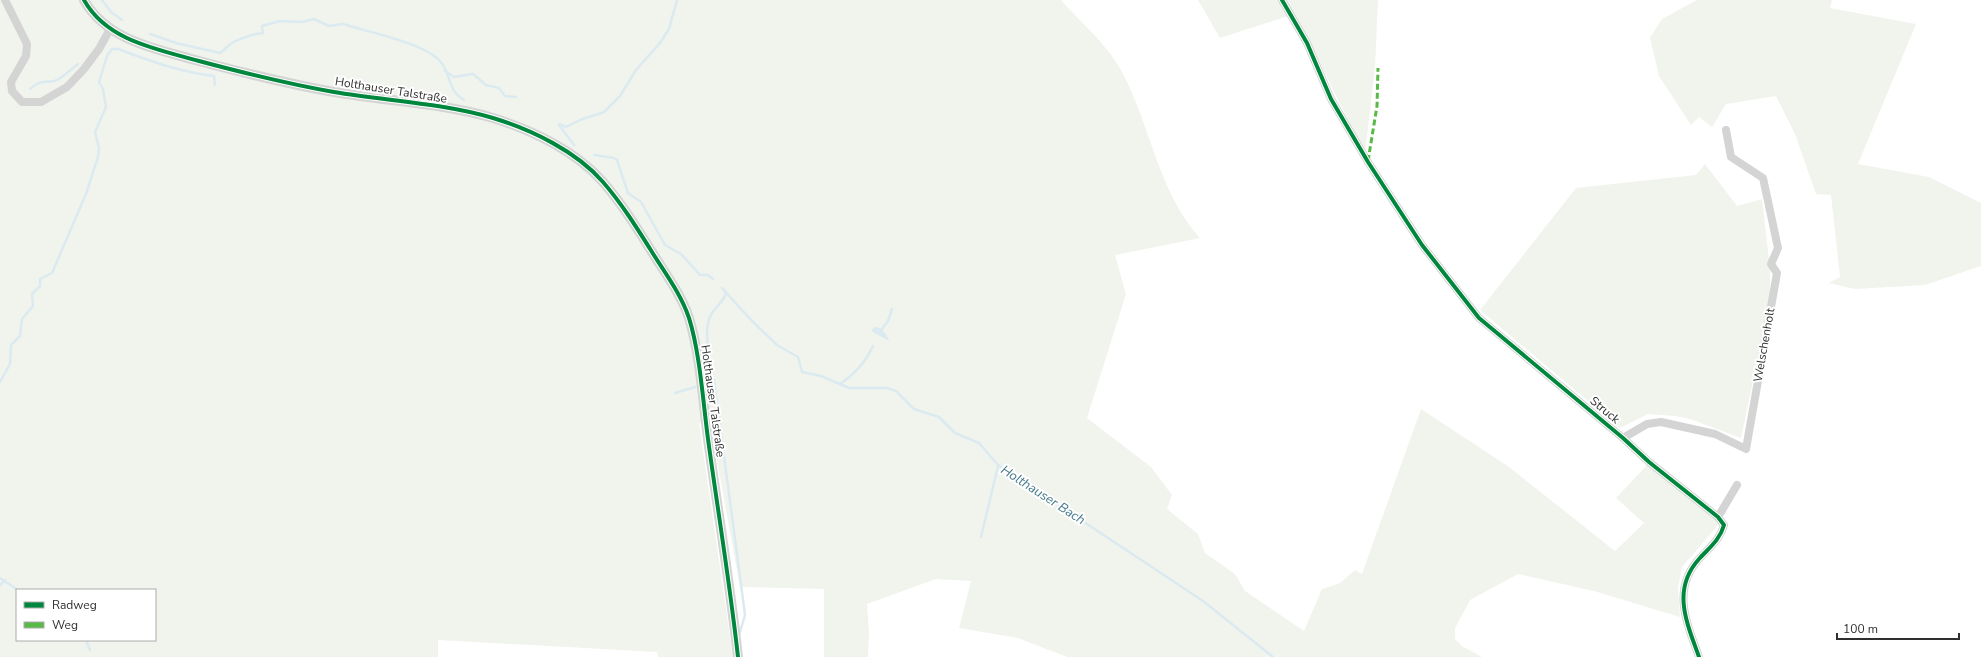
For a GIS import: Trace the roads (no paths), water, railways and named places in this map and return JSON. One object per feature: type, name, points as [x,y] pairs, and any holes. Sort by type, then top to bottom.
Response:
[{"type":"street","points":[[5,0],[27,44],[26,56],[11,82],[12,91],[22,102],[41,102],[67,87],[95,54],[110,29]]},
{"type":"street","name":"Holthauser Talstraße","points":[[84,0],[98,20],[110,29],[122,36],[160,50],[285,83],[450,109],[492,118],[512,124],[557,146],[593,172],[607,187],[635,225],[671,281],[685,306],[690,319],[699,371],[738,657]]},
{"type":"street","name":"Struck","points":[[1282,0],[1307,43],[1330,99],[1368,162],[1422,245],[1479,318],[1623,438],[1649,462],[1718,517]]},
{"type":"street","name":"Welschenholt","points":[[1623,438],[1647,424],[1661,422],[1715,434],[1746,449],[1777,273],[1771,264],[1778,248],[1763,178],[1731,156],[1726,130]]},
{"type":"street","points":[[1699,657],[1684,609],[1684,586],[1695,564],[1721,536],[1724,525],[1718,517],[1738,485]]},
{"type":"waterway","name":"Holthauser Bach","points":[[102,0],[111,12],[122,20]]},
{"type":"waterway","points":[[559,124],[566,127],[580,120],[604,112],[620,96],[636,70],[660,43],[669,29],[677,0]]},
{"type":"waterway","name":"Holthauser Bach","points":[[150,34],[176,43],[220,53],[235,41],[263,33],[262,26],[280,21],[302,22],[314,19],[329,26],[343,24],[409,43],[432,55],[444,66],[454,91],[464,100]]},
{"type":"waterway","points":[[0,382],[10,364],[11,345],[20,336],[22,319],[33,306],[32,294],[40,286],[40,279],[52,273],[86,194],[98,157],[99,148],[95,132],[106,107],[103,89],[99,82],[107,56],[112,49],[118,49],[177,69],[214,76],[215,85]]},
{"type":"waterway","points":[[30,89],[39,83],[57,80],[78,64]]},
{"type":"waterway","points":[[445,71],[454,77],[473,74],[486,85],[499,88],[505,96],[516,97]]},
{"type":"waterway","name":"Holthauser Bach","points":[[559,125],[574,145]]},
{"type":"waterway","name":"Holthauser Bach","points":[[594,155],[614,158],[617,160],[628,193],[641,202],[665,245],[681,254],[700,275],[708,275],[713,279]]},
{"type":"waterway","name":"Holthauser Bach","points":[[722,288],[752,321],[777,345],[798,357],[802,372],[821,376],[849,388],[887,388],[896,391],[914,409],[939,417],[955,433],[979,443],[998,465],[1203,601],[1273,657]]},
{"type":"waterway","points":[[726,292],[724,298],[709,319],[707,333],[712,371],[709,376],[714,380],[745,615],[739,635]]},
{"type":"waterway","points":[[882,329],[888,321],[892,309]]},
{"type":"waterway","points":[[840,384],[859,367],[873,346]]},
{"type":"waterway","points":[[675,393],[695,387]]},
{"type":"waterway","points":[[981,537],[998,466]]},
{"type":"waterway","points":[[0,578],[16,589]]},
{"type":"waterway","points":[[0,585],[5,580]]},
{"type":"waterway","points":[[86,641],[90,650]]}]
